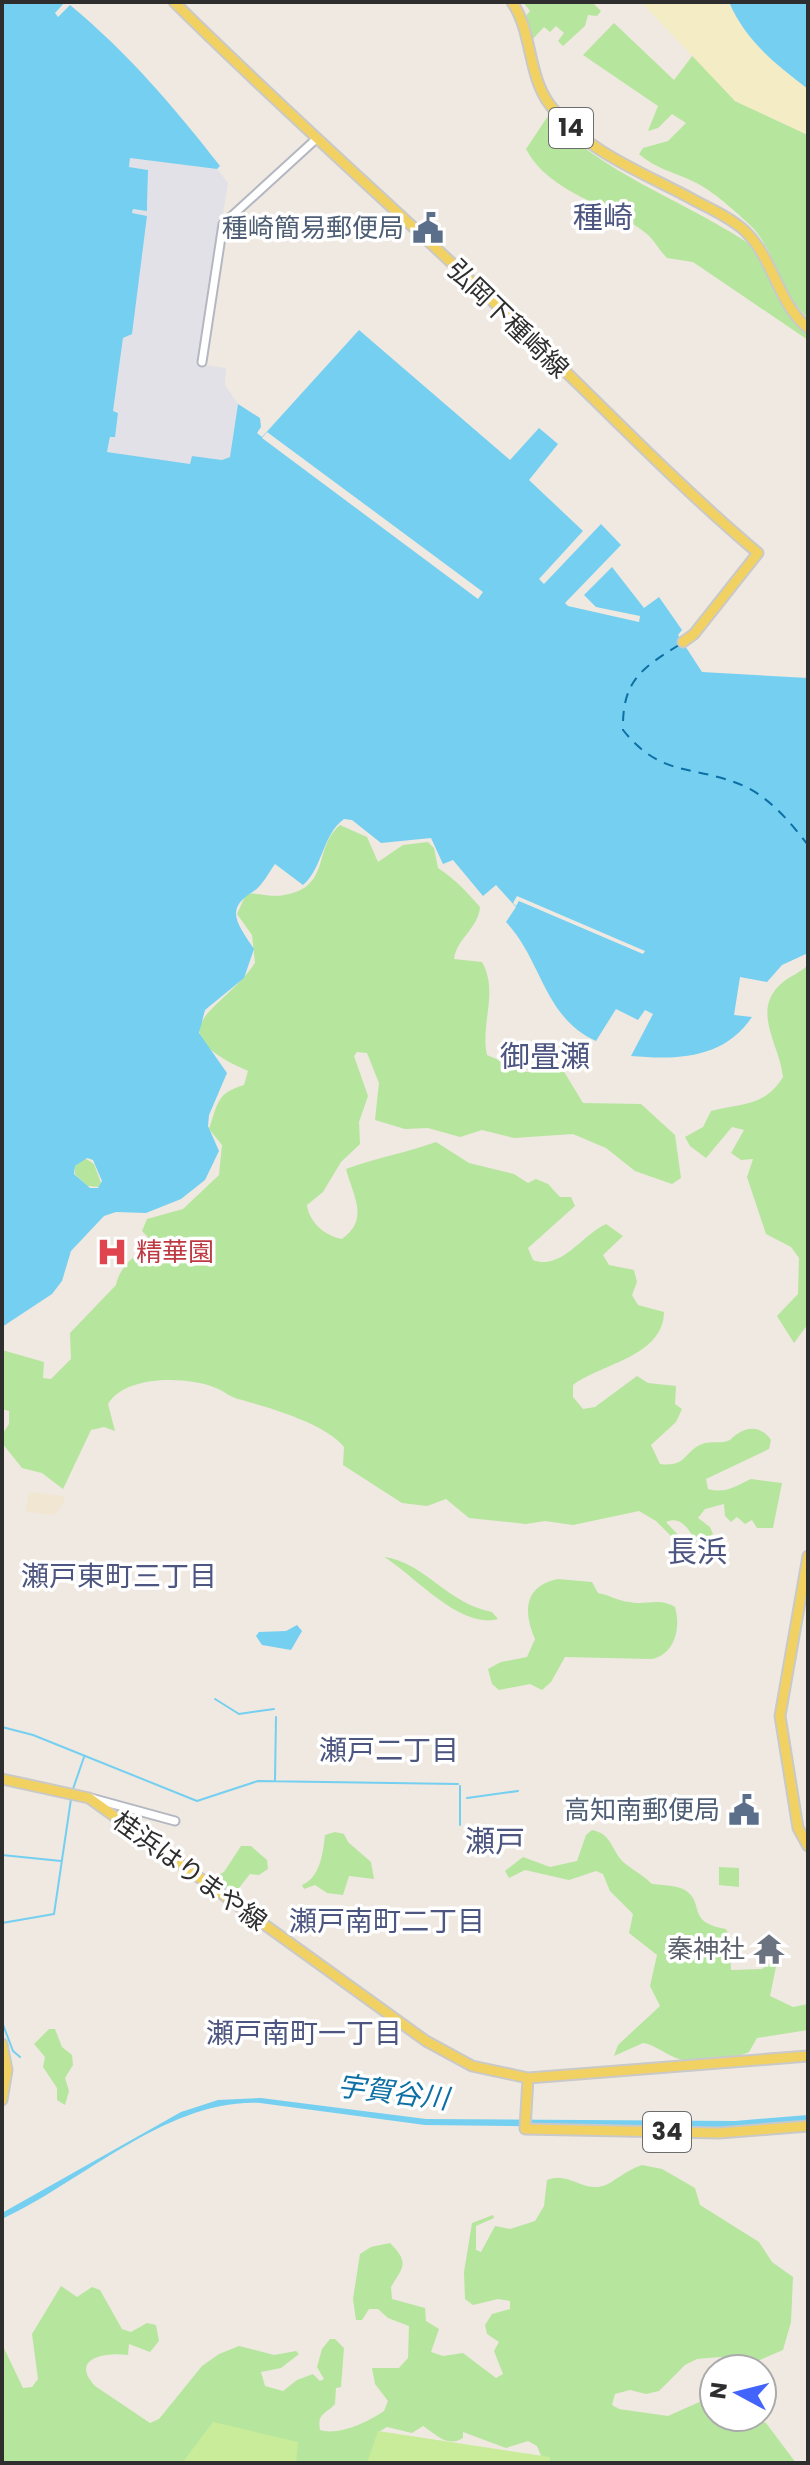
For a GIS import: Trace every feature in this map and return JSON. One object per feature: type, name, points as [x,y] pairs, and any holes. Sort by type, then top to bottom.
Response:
[{"type":"main road","name":"弘岡下種崎線","points":[[174,2],[315,140],[504,312],[704,507],[758,553],[694,634],[683,642]]},
{"type":"main road","name":"14","points":[[512,2],[522,22],[539,86],[562,119],[587,142],[738,225],[750,237],[787,305],[808,328]]},
{"type":"main road","points":[[808,1556],[780,1716],[798,1828],[808,1846]]},
{"type":"main road","name":"桂浜はりまや線","points":[[2,1779],[99,1806]]},
{"type":"main road","name":"桂浜はりまや線","points":[[2,1785],[89,1798],[426,2041],[472,2066],[528,2078],[808,2056]]},
{"type":"main road","points":[[2,2044],[7,2070],[2,2100]]},
{"type":"main road","name":"34","points":[[528,2078],[525,2129],[719,2133],[808,2126]]},
{"type":"street","points":[[202,362],[223,224],[315,140]]},
{"type":"street","points":[[89,1798],[175,1821]]},
{"type":"shaded area","points":[[130,157],[217,169],[228,183],[198,364],[226,368],[225,385],[238,404],[231,457],[222,460],[192,456],[190,465],[107,452],[118,412],[113,411],[123,338],[134,301],[147,217],[132,214],[133,208],[147,211],[148,170],[129,167]]},
{"type":"shaded area","points":[[29,1492],[63,1496],[65,1499],[55,1515],[26,1512]]},
{"type":"green space","points":[[523,2],[592,2],[601,11],[597,16],[588,15],[585,26],[563,46],[558,41],[564,33],[556,26],[550,32],[544,27],[531,41],[525,17],[530,11]]},
{"type":"green space","points":[[614,23],[674,80],[693,55],[735,101],[808,135],[808,318],[791,298],[768,250],[748,223],[706,188],[653,164],[639,154],[643,148],[668,141],[686,123],[672,114],[658,128],[648,131],[658,106],[583,55]]},
{"type":"green space","points":[[548,116],[569,136],[616,169],[745,241],[760,255],[786,312],[808,335],[808,340],[693,262],[667,258],[650,236],[632,223],[550,177],[526,149]]},
{"type":"green space","points":[[340,825],[367,837],[378,862],[403,845],[428,842],[434,848],[438,868],[480,907],[476,921],[459,945],[454,959],[482,962],[487,973],[487,1055],[526,1072],[563,1070],[583,1103],[641,1104],[675,1135],[681,1178],[672,1184],[635,1171],[606,1148],[573,1134],[514,1138],[482,1130],[460,1137],[428,1128],[405,1129],[375,1120],[379,1083],[367,1053],[357,1052],[354,1056],[368,1096],[359,1122],[360,1144],[341,1162],[323,1192],[307,1205],[314,1222],[324,1231],[342,1239],[355,1223],[357,1215],[346,1169],[436,1142],[469,1163],[514,1174],[528,1183],[536,1179],[548,1184],[560,1197],[571,1197],[575,1206],[528,1248],[533,1260],[553,1261],[606,1224],[623,1236],[603,1255],[609,1265],[634,1270],[637,1282],[632,1295],[638,1305],[664,1312],[661,1327],[653,1339],[629,1357],[573,1385],[573,1397],[583,1409],[595,1407],[637,1376],[648,1383],[676,1386],[675,1404],[682,1409],[676,1422],[651,1445],[660,1464],[681,1461],[693,1449],[708,1442],[727,1441],[746,1430],[761,1431],[771,1440],[769,1449],[706,1479],[708,1489],[720,1491],[751,1479],[782,1483],[773,1528],[757,1528],[752,1520],[745,1524],[737,1517],[731,1522],[725,1516],[724,1504],[705,1509],[698,1518],[710,1527],[713,1534],[697,1542],[681,1522],[666,1522],[679,1536],[683,1548],[656,1521],[639,1511],[573,1525],[545,1521],[526,1524],[469,1518],[446,1499],[427,1506],[402,1503],[343,1465],[344,1447],[324,1430],[295,1417],[235,1398],[216,1388],[189,1381],[142,1383],[116,1394],[108,1404],[115,1431],[104,1427],[91,1430],[63,1489],[42,1473],[22,1468],[2,1443],[2,1435],[9,1424],[9,1411],[2,1409],[2,1350],[44,1362],[43,1378],[51,1379],[71,1359],[70,1333],[116,1285],[128,1263],[148,1248],[148,1237],[142,1231],[147,1219],[183,1209],[219,1175],[222,1145],[209,1129],[219,1101],[228,1092],[244,1085],[248,1071],[204,1043],[200,1031],[203,1020],[255,963],[252,935],[237,914],[246,894],[284,895],[309,884],[320,866],[326,845]]},
{"type":"green space","points":[[808,965],[808,1324],[794,1343],[777,1316],[798,1294],[799,1258],[791,1247],[766,1234],[747,1177],[753,1159],[741,1160],[731,1153],[744,1130],[732,1127],[706,1158],[690,1146],[685,1137],[703,1127],[711,1111],[760,1099],[776,1087],[783,1077],[769,1028],[768,1005],[782,983]]},
{"type":"green space","points":[[85,1158],[94,1164],[101,1183],[99,1187],[87,1186],[75,1174],[75,1166]]},
{"type":"green space","points":[[384,1557],[412,1567],[462,1601],[492,1612],[498,1619],[483,1620],[453,1608]]},
{"type":"green space","points":[[558,1579],[592,1582],[598,1593],[625,1601],[663,1603],[675,1607],[677,1623],[671,1646],[652,1659],[565,1657],[551,1682],[542,1690],[530,1684],[499,1690],[492,1684],[488,1669],[501,1662],[527,1657],[535,1639],[529,1619],[529,1601],[538,1587]]},
{"type":"green space","points":[[592,1830],[609,1840],[622,1861],[652,1884],[683,1889],[694,1900],[705,1922],[726,1929],[730,1937],[731,1970],[762,1969],[778,1957],[770,1996],[793,2007],[808,2004],[808,2030],[757,2038],[749,2052],[724,2059],[685,2060],[643,2043],[614,2056],[618,2045],[660,2006],[650,1986],[657,1955],[629,1933],[633,1914],[610,1891],[603,1874],[596,1871],[569,1880],[525,1870],[509,1878],[505,1871],[523,1857],[550,1867],[577,1861],[586,1835]]},
{"type":"green space","points":[[335,1832],[344,1834],[348,1842],[371,1862],[374,1879],[349,1876],[343,1895],[327,1893],[315,1885],[304,1889],[302,1885],[313,1877],[320,1864],[325,1835]]},
{"type":"green space","points":[[241,1846],[251,1846],[267,1860],[268,1869],[259,1875],[250,1874],[235,1893],[210,1879],[224,1872]]},
{"type":"green space","points":[[719,1867],[739,1868],[739,1887],[719,1885]]},
{"type":"green space","points":[[49,2029],[55,2029],[62,2047],[72,2055],[73,2065],[65,2078],[69,2091],[65,2105],[57,2100],[57,2088],[43,2067],[45,2057],[34,2044]]},
{"type":"green space","points":[[642,2165],[662,2169],[695,2188],[700,2205],[759,2242],[772,2262],[793,2277],[791,2322],[783,2350],[776,2353],[698,2353],[698,2359],[685,2365],[659,2391],[646,2394],[630,2390],[615,2394],[612,2405],[619,2409],[668,2416],[698,2403],[698,2433],[774,2433],[796,2463],[544,2463],[537,2446],[528,2441],[506,2448],[463,2432],[463,2438],[447,2441],[423,2426],[412,2433],[387,2427],[380,2431],[370,2463],[2,2463],[2,2344],[23,2388],[32,2387],[38,2379],[32,2334],[61,2286],[77,2297],[92,2287],[100,2290],[122,2329],[131,2332],[147,2323],[156,2325],[159,2341],[150,2352],[129,2344],[128,2355],[101,2356],[88,2363],[86,2369],[95,2386],[150,2423],[159,2419],[202,2366],[219,2354],[239,2346],[274,2355],[296,2351],[299,2354],[281,2368],[261,2372],[265,2386],[283,2391],[297,2380],[313,2374],[320,2381],[324,2379],[317,2367],[322,2349],[330,2339],[335,2339],[344,2348],[341,2387],[336,2388],[335,2404],[323,2414],[319,2424],[320,2430],[344,2430],[384,2411],[388,2401],[375,2384],[372,2368],[399,2368],[408,2358],[409,2326],[388,2318],[378,2309],[369,2309],[362,2320],[356,2320],[353,2299],[360,2254],[371,2247],[390,2243],[402,2260],[399,2274],[391,2287],[392,2299],[425,2308],[426,2321],[439,2329],[431,2352],[443,2356],[463,2353],[496,2378],[503,2374],[494,2351],[499,2342],[487,2334],[485,2325],[492,2314],[510,2309],[510,2301],[498,2299],[473,2305],[465,2299],[464,2272],[472,2223],[493,2215],[494,2218],[476,2226],[476,2250],[481,2252],[495,2226],[510,2229],[535,2221],[544,2206],[547,2180],[562,2178],[596,2187]]},
{"type":"green space","points":[[213,2422],[298,2442],[296,2463],[182,2463]]},
{"type":"green space","points":[[378,2431],[550,2457],[550,2463],[367,2463]]},
{"type":"sand","points":[[641,2],[729,2],[753,40],[808,89],[808,135],[735,101]]},
{"type":"water","points":[[2,2],[65,2],[55,13],[58,17],[70,5],[91,23],[150,81],[220,166],[217,169],[130,158],[129,167],[148,170],[147,211],[133,209],[132,213],[147,216],[132,334],[123,338],[113,411],[118,413],[115,437],[110,437],[107,452],[190,464],[192,456],[222,460],[230,457],[238,404],[260,418],[261,427],[257,433],[262,437],[359,330],[510,460],[539,428],[558,444],[529,480],[583,531],[539,579],[544,584],[601,524],[621,545],[565,603],[568,606],[639,622],[640,616],[596,607],[584,595],[612,567],[644,608],[659,597],[682,630],[678,635],[702,672],[808,678],[808,953],[782,965],[767,982],[740,977],[734,1015],[752,1017],[728,1041],[698,1054],[665,1058],[631,1056],[653,1014],[645,1010],[638,1020],[616,1009],[596,1041],[579,1031],[554,1003],[528,953],[506,922],[516,907],[496,885],[483,896],[453,860],[443,864],[431,838],[381,843],[352,820],[344,819],[331,834],[315,870],[303,885],[275,864],[260,886],[236,910],[239,924],[254,949],[244,978],[205,1010],[199,1033],[227,1073],[209,1115],[208,1126],[219,1151],[205,1180],[181,1199],[146,1213],[116,1212],[104,1216],[71,1251],[62,1281],[52,1294],[2,1327]],"holes":[[[87,1158],[93,1160],[102,1181],[98,1188],[90,1188],[74,1174],[75,1166]]]},
{"type":"water","points":[[729,2],[808,2],[808,89],[753,40]]},
{"type":"water","points":[[297,1625],[302,1631],[291,1650],[262,1645],[256,1636],[259,1632],[286,1631]]},
{"type":"water","points":[[261,2098],[426,2119],[735,2121],[808,2115],[808,2122],[734,2129],[425,2125],[260,2103],[226,2105],[192,2114],[159,2128],[2,2219],[2,2213],[181,2112],[218,2100]]},
{"type":"pier","points":[[267,432],[483,592],[478,599],[262,438]]},
{"type":"pier","points":[[517,896],[645,951],[643,954],[519,901],[516,906],[513,903]]},
{"type":"waterway","points":[[215,1699],[239,1714],[274,1709]]},
{"type":"waterway","points":[[275,1780],[276,1717]]},
{"type":"waterway","points":[[2,1727],[33,1735],[197,1801],[258,1781],[458,1784]]},
{"type":"waterway","points":[[73,1789],[84,1757]]},
{"type":"waterway","points":[[460,1786],[460,1825]]},
{"type":"waterway","points":[[467,1798],[518,1791]]},
{"type":"waterway","points":[[2,1923],[54,1914],[71,1799]]},
{"type":"waterway","points":[[2,1855],[61,1861]]},
{"type":"waterway","points":[[2,2022],[13,2051],[20,2057]]},
{"type":"ferry route","points":[[679,645],[636,678],[626,700],[623,730],[637,746],[665,763],[726,779],[754,791],[779,812],[808,845]]},
{"type":"place","name":"種崎簡易郵便局","points":[[428,228]]},
{"type":"place","name":"精華園","points":[[112,1252]]},
{"type":"place","name":"高知南郵便局","points":[[744,1810]]},
{"type":"place","name":"秦神社","points":[[769,1949]]},
{"type":"district","name":"種崎","points":[[603,218]]},
{"type":"district","name":"御畳瀬","points":[[545,1057]]},
{"type":"district","name":"長浜","points":[[697,1552]]},
{"type":"district","name":"瀬戸東町三丁目","points":[[119,1576]]},
{"type":"district","name":"瀬戸二丁目","points":[[389,1750]]},
{"type":"district","name":"瀬戸","points":[[495,1842]]},
{"type":"district","name":"瀬戸南町二丁目","points":[[387,1921]]},
{"type":"district","name":"瀬戸南町一丁目","points":[[304,2033]]},
{"type":"water label","name":"宇賀谷川","points":[[393,2092]]}]
